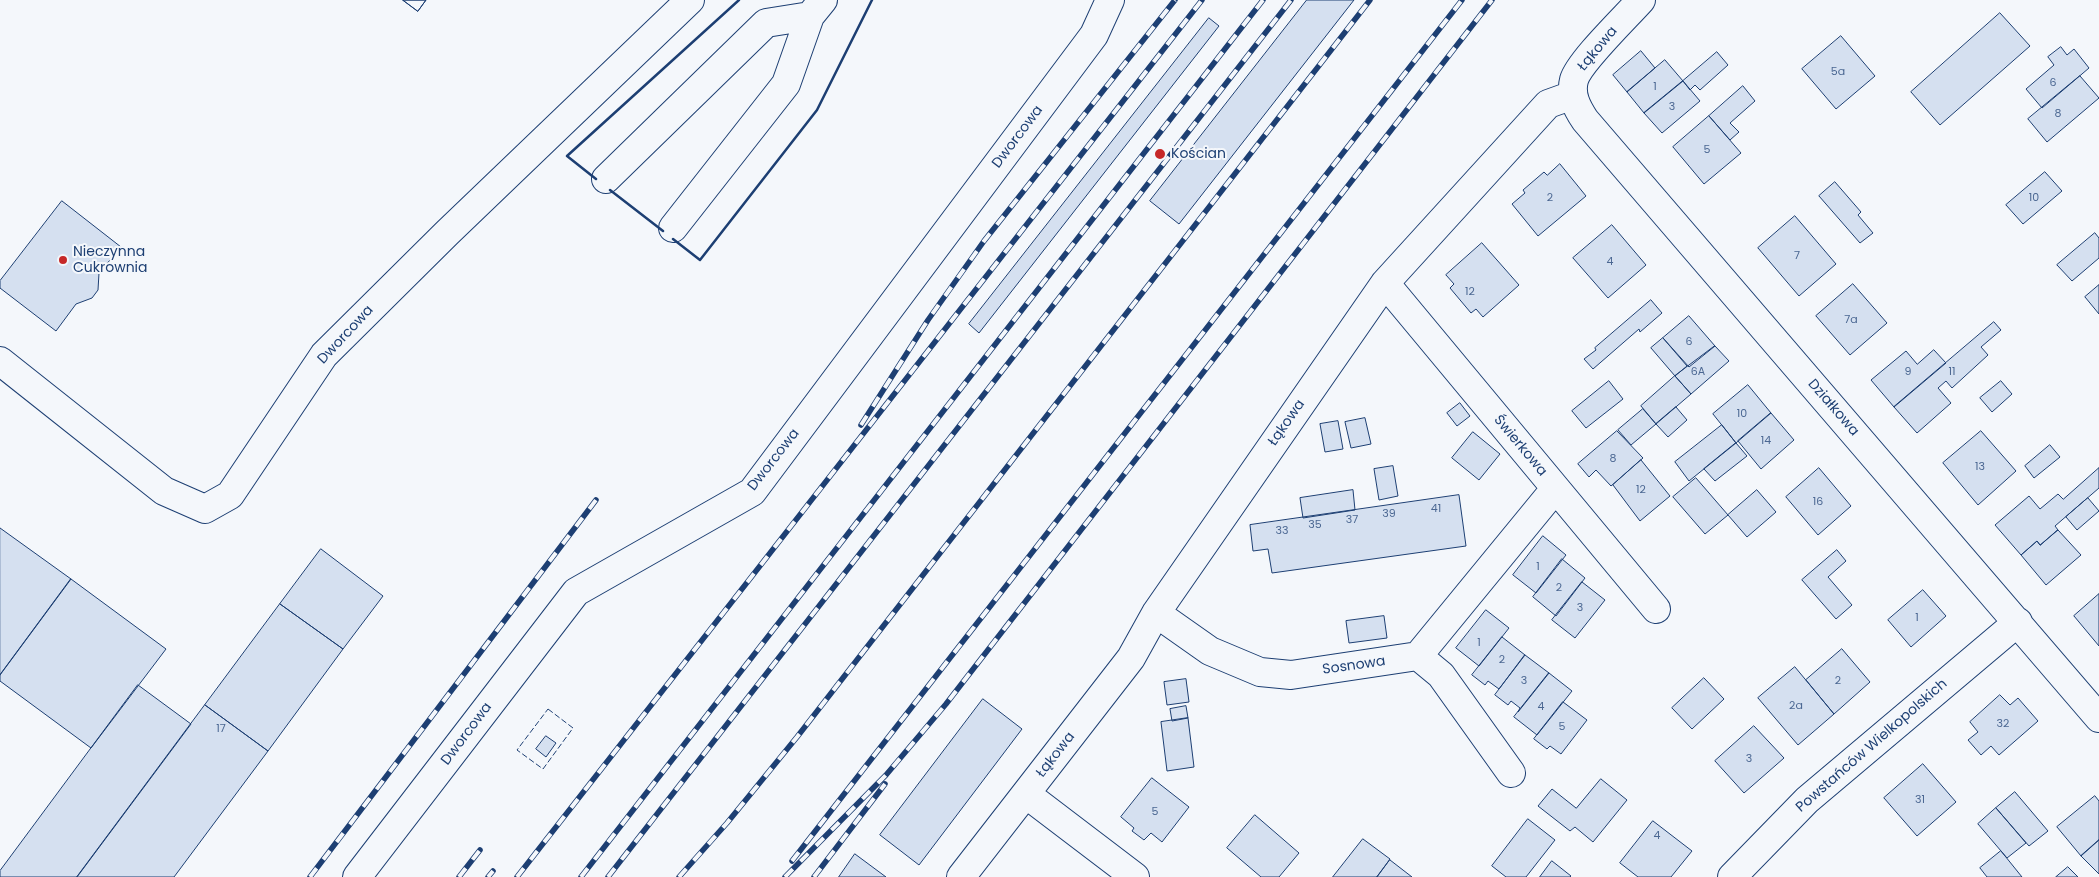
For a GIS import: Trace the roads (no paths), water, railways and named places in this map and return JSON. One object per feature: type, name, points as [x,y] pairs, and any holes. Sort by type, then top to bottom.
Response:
[{"type":"street","name":"Dworcowa","points":[[0,361],[164,491],[205,510],[230,495],[324,355],[447,232],[690,0]]},
{"type":"street","name":"Dworcowa","points":[[357,877],[576,592],[752,492],[1094,35],[1110,0]]},
{"type":"street","name":"Łąkowa","points":[[961,877],[1131,658],[1156,613],[1384,283],[1548,104],[1573,95],[1574,81],[1581,66],[1641,0]]},
{"type":"street","points":[[606,179],[766,23],[816,8]]},
{"type":"street","points":[[673,228],[786,84],[816,8]]},
{"type":"street","name":"Działkowa","points":[[1573,95],[1577,107],[1585,120],[2099,718]]},
{"type":"street","name":"Świerkowa","points":[[1384,283],[1656,608]]},
{"type":"street","points":[[1511,773],[1441,675],[1418,656],[1555,489]]},
{"type":"street","name":"Sosnowa","points":[[1156,613],[1210,651],[1260,672],[1291,675],[1418,656]]},
{"type":"street","name":"Powstańców Wielkopolskich","points":[[1732,877],[1807,800],[2018,622]]},
{"type":"street","points":[[1026,794],[1135,877]]},
{"type":"railway","points":[[861,425],[928,320],[984,241],[1175,0]]},
{"type":"railway","points":[[517,877],[1202,0]]},
{"type":"railway","points":[[581,877],[1263,0]]},
{"type":"railway","points":[[608,877],[1291,0]]},
{"type":"railway","points":[[679,877],[727,823],[797,737],[1370,0]]},
{"type":"railway","points":[[792,861],[1462,0]]},
{"type":"railway","points":[[785,877],[886,775],[946,704],[1492,0]]},
{"type":"railway","points":[[310,877],[596,500]]},
{"type":"railway","points":[[814,877],[885,784]]},
{"type":"railway","points":[[459,877],[480,850]]},
{"type":"railway","points":[[488,877],[493,871]]},
{"type":"place","name":"Kościan","points":[[1160,154]]},
{"type":"place","name":"Nieczynna Cukrownia","points":[[63,260]]}]
